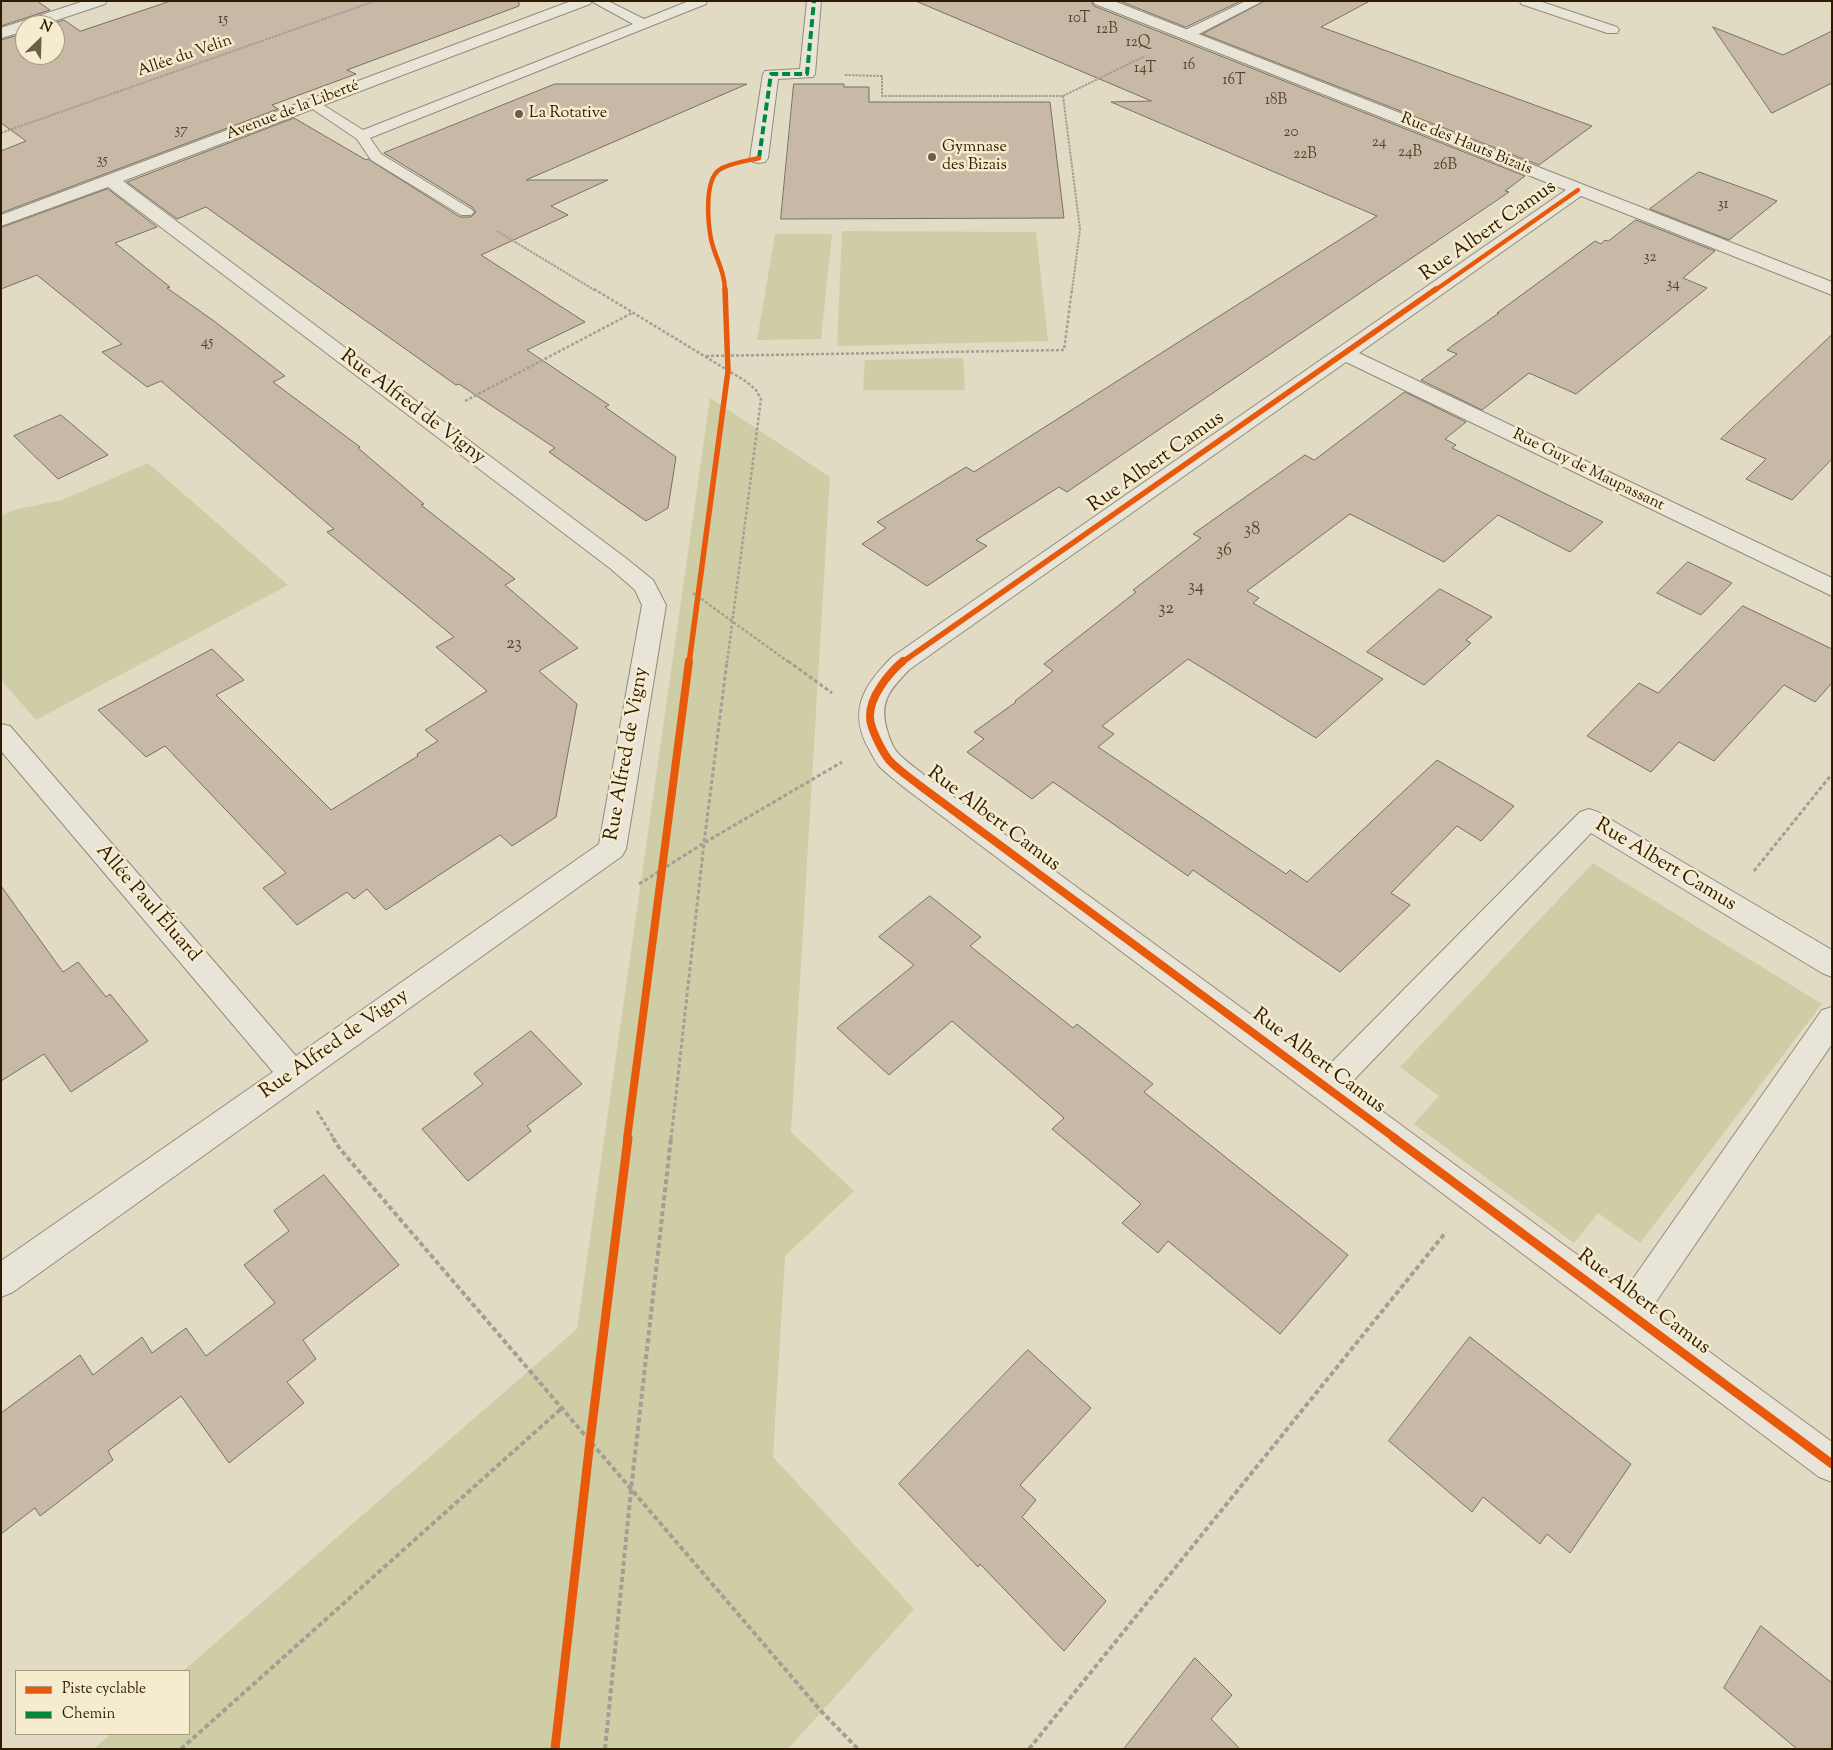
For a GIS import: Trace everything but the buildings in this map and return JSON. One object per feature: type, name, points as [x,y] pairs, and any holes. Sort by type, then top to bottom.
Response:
[{"type":"street","points":[[57,15],[100,1]]},
{"type":"street","name":"Avenue de la Liberté","points":[[1,221],[585,1]]},
{"type":"street","points":[[759,158],[771,74],[807,74],[814,1]]},
{"type":"street","name":"Rue des Hauts Bizais","points":[[1100,1],[1832,289]]},
{"type":"street","points":[[1,33],[15,29]]},
{"type":"street","name":"Rue Alfred de Vigny","points":[[1,1281],[612,849],[654,605],[646,586],[619,564],[110,180]]},
{"type":"street","name":"Rue Albert Camus","points":[[1578,190],[901,662],[885,679],[875,696],[874,729],[889,760],[919,785],[1832,1464]]},
{"type":"street","name":"Rue Guy de Maupassant","points":[[1344,353],[1832,588]]},
{"type":"street","name":"Allée Paul Éluard","points":[[1,733],[294,1074]]},
{"type":"street","name":"Rue Albert Camus","points":[[1326,1088],[1589,819],[1832,965]]},
{"type":"street","name":"Rue Albert Camus","points":[[1629,1313],[1832,1018]]},
{"type":"lane","points":[[597,1],[644,24]]},
{"type":"lane","points":[[362,136],[701,1]]},
{"type":"lane","points":[[1186,35],[1256,1]]},
{"type":"lane","points":[[1526,1],[1612,30]]},
{"type":"lane","points":[[312,104],[362,136],[376,157],[466,212]]},
{"type":"path","points":[[807,74],[882,76],[882,96],[1063,96],[1083,88],[1186,35]]},
{"type":"path","points":[[704,356],[1064,350],[1080,229],[1063,96]]},
{"type":"path","points":[[466,212],[747,382],[756,390],[761,399],[704,843],[631,1490],[605,1749]]},
{"type":"path","points":[[429,421],[632,313]]},
{"type":"path","points":[[727,380],[728,346]]},
{"type":"path","points":[[698,607],[700,587]]},
{"type":"path","points":[[637,885],[704,843],[874,729],[829,691],[691,592]]},
{"type":"path","points":[[1730,904],[1758,865],[1832,774]]},
{"type":"path","points":[[660,880],[663,860]]},
{"type":"path","points":[[294,1074],[340,1149],[821,1711],[858,1749]]},
{"type":"path","points":[[1029,1749],[1474,1198]]},
{"type":"path","points":[[181,1749],[562,1408]]},
{"type":"path","points":[[588,1451],[591,1431]]},
{"type":"green space","points":[[842,231],[1036,232],[1048,341],[837,346]]},
{"type":"green space","points":[[775,234],[832,234],[821,339],[757,340]]},
{"type":"green space","points":[[963,358],[965,390],[863,390],[865,360]]},
{"type":"green space","points":[[710,398],[830,477],[791,1132],[854,1191],[785,1256],[773,1457],[914,1609],[788,1749],[93,1749],[110,1735],[190,1735],[190,1670],[184,1670],[577,1329]]},
{"type":"green space","points":[[148,463],[288,585],[36,720],[1,680],[1,516],[13,510],[62,500]]},
{"type":"green space","points":[[1593,863],[1822,1004],[1640,1243],[1598,1213],[1574,1243],[1414,1124],[1439,1096],[1400,1067]]},
{"type":"marked path","points":[[759,158],[771,74],[807,74],[814,1]]},
{"type":"cycle path","points":[[555,1749],[590,1441],[661,870],[728,371],[725,277],[711,240],[708,189],[712,176],[720,169],[759,158]]},
{"type":"cycle path","points":[[1578,190],[901,663],[885,679],[875,697],[870,717],[878,742],[889,760],[919,785],[1832,1464]]},
{"type":"place","name":"La Rotative","points":[[519,114]]},
{"type":"place","name":"Gymnase des Bizais","points":[[932,157]]}]
